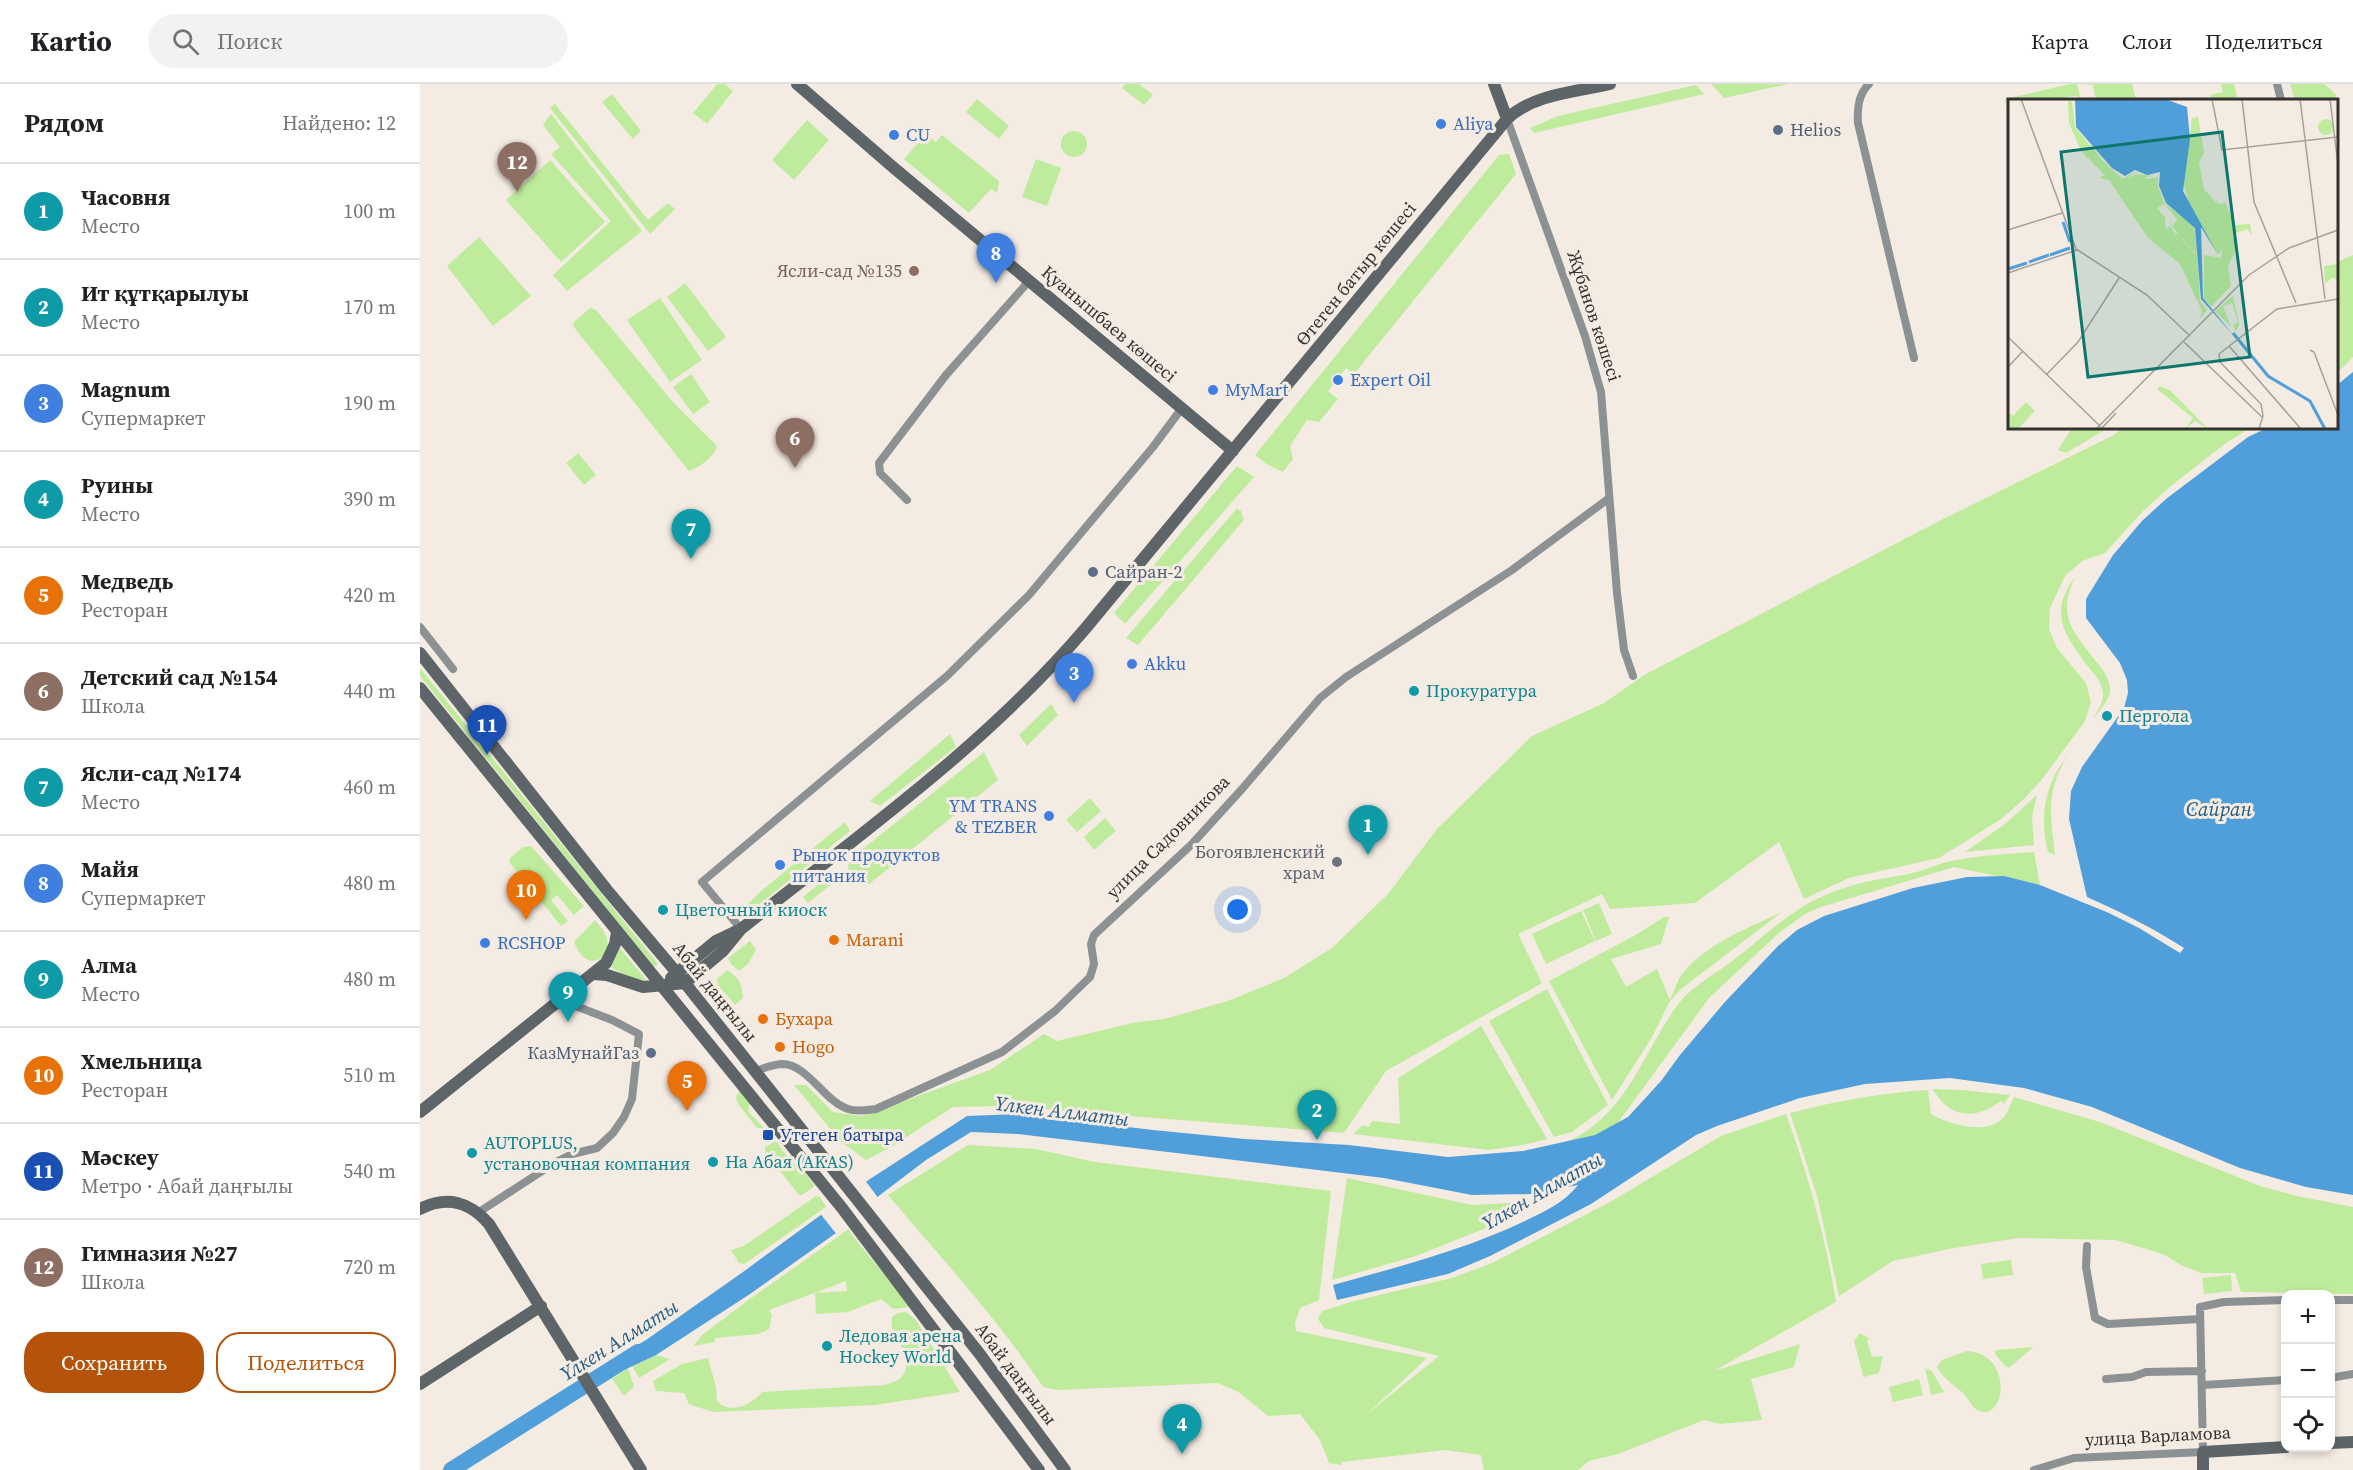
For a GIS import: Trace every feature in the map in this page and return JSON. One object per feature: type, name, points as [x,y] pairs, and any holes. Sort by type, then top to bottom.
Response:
[{"type":"main road","name":"Қуанышбаев көшесі","points":[[797,84],[1233,451]]},
{"type":"main road","name":"Жұбанов көшесі","points":[[1494,84],[1507,119]]},
{"type":"main road","name":"Өтеген батыр көшесі","points":[[741,929],[969,747],[1044,676],[1507,119],[1517,110],[1531,104],[1610,84]]},
{"type":"main road","name":"Абай даңғылы","points":[[420,653],[979,1353],[1065,1470]]},
{"type":"main road","name":"Абай даңғылы","points":[[420,688],[832,1196],[1039,1470]]},
{"type":"main road","points":[[594,974],[607,975],[643,987],[662,986],[681,978],[716,941],[741,929]]},
{"type":"main road","points":[[420,1112],[594,974],[606,963],[611,954],[617,932]]},
{"type":"main road","points":[[420,1209],[443,1201],[454,1201],[468,1205],[479,1212],[541,1306],[641,1470]]},
{"type":"main road","points":[[420,1384],[541,1306]]},
{"type":"main road","points":[[2335,1443],[2353,1442]]},
{"type":"main road","name":"улица Варламова","points":[[2203,1452],[2281,1447]]},
{"type":"main road","points":[[2203,1452],[2203,1470]]},
{"type":"street","points":[[1869,84],[1861,94],[1857,108],[1858,123],[1914,358]]},
{"type":"street","points":[[2277,84],[2281,99]]},
{"type":"street","name":"Жұбанов көшесі","points":[[1507,119],[1601,392],[1608,499],[1622,641],[1633,675]]},
{"type":"street","points":[[907,500],[880,473],[879,463],[946,375],[1029,281]]},
{"type":"street","points":[[741,929],[702,882],[914,706],[964,660],[1029,595],[1153,447],[1182,408]]},
{"type":"street","name":"улица Садовникова","points":[[756,1071],[781,1064],[789,1065],[800,1071],[839,1106],[859,1111],[876,1109],[1002,1052],[1055,1011],[1090,977],[1094,964],[1091,944],[1094,935],[1191,845],[1320,698],[1346,677],[1512,570],[1608,499]]},
{"type":"street","points":[[420,627],[453,669]]},
{"type":"street","points":[[479,1212],[556,1162],[572,1154],[597,1148],[613,1133],[632,1099],[639,1034],[612,1020],[573,1005],[564,997]]},
{"type":"street","points":[[2087,1246],[2086,1267],[2095,1318],[2108,1324],[2200,1319]]},
{"type":"street","points":[[2203,1452],[2200,1306],[2224,1302],[2281,1300]]},
{"type":"street","points":[[2335,1300],[2353,1300]]},
{"type":"street","points":[[2106,1379],[2132,1377],[2146,1372],[2202,1371]]},
{"type":"street","points":[[2335,1377],[2353,1374]]},
{"type":"street","points":[[2203,1385],[2281,1380]]},
{"type":"street","name":"улица Варламова","points":[[2034,1470],[2074,1458],[2203,1452]]},
{"type":"green space","points":[[717,84],[725,84],[733,91],[707,124],[693,113]]},
{"type":"green space","points":[[1125,84],[1139,84],[1153,95],[1144,105],[1122,88]]},
{"type":"green space","points":[[1711,84],[1788,84],[1724,98]]},
{"type":"green space","points":[[2070,84],[2077,84],[2080,97],[2008,99],[2008,113],[2005,99]]},
{"type":"green space","points":[[2081,84],[2132,84],[2136,99],[2096,99],[2093,85]]},
{"type":"green space","points":[[2221,84],[2234,84],[2237,97],[2211,99],[2210,95],[2223,92]]},
{"type":"green space","points":[[2290,84],[2325,84],[2336,95],[2336,99],[2295,99]]},
{"type":"green space","points":[[1696,85],[1704,94],[1534,133],[1530,128],[1558,116]]},
{"type":"green space","points":[[612,94],[641,131],[633,139],[602,102]]},
{"type":"green space","points":[[977,99],[1009,126],[999,139],[966,112]]},
{"type":"green space","points":[[555,104],[648,220],[668,203],[675,209],[650,234],[550,108]]},
{"type":"green space","points":[[551,114],[642,231],[567,291],[553,275],[611,221],[551,154],[560,147],[543,125]]},
{"type":"green space","points":[[807,120],[829,140],[794,180],[772,160]]},
{"type":"green space","points":[[1074,131],[1083,135],[1087,144],[1083,153],[1074,157],[1065,153],[1061,144],[1065,135]]},
{"type":"green space","points":[[926,134],[936,142],[942,135],[999,181],[997,193],[991,189],[969,213],[904,159]]},
{"type":"green space","points":[[1509,154],[1516,174],[1354,374],[1346,368],[1328,391],[1338,399],[1319,422],[1307,420],[1290,446],[1293,459],[1283,472],[1255,455],[1499,155]]},
{"type":"green space","points":[[1036,159],[1061,168],[1047,206],[1022,197]]},
{"type":"green space","points":[[550,160],[605,222],[561,262],[506,200]]},
{"type":"green space","points":[[479,237],[531,296],[493,326],[447,266]]},
{"type":"green space","points":[[2353,255],[2353,357],[2338,372],[2338,262]]},
{"type":"green space","points":[[685,283],[726,337],[708,351],[667,297]]},
{"type":"green space","points":[[660,298],[702,360],[670,382],[627,320]]},
{"type":"green space","points":[[590,308],[596,310],[673,402],[717,446],[710,458],[689,471],[573,326],[574,322]]},
{"type":"green space","points":[[691,374],[710,402],[693,414],[673,387]]},
{"type":"green space","points":[[2071,429],[2106,429],[2066,453],[2058,450]]},
{"type":"green space","points":[[2121,429],[2248,429],[2226,443],[2171,486],[2142,512],[2105,553],[2082,561],[2065,576],[2050,608],[2049,629],[2057,648],[2086,683],[2091,702],[2085,721],[2043,778],[2024,799],[2001,819],[1939,858],[1849,878],[1804,899],[1779,842],[1695,903],[1610,909],[1602,894],[1518,934],[1542,983],[1386,1071],[1344,1133],[1004,1106],[953,1107],[891,1147],[866,1160],[840,1141],[794,1085],[806,1085],[833,1112],[862,1116],[990,1070],[1044,1034],[1057,1041],[1132,1023],[1164,1019],[1228,1001],[1284,978],[1332,948],[1388,894],[1437,829],[1532,736],[1604,703],[1646,674],[1943,519],[2114,435]]},
{"type":"green space","points":[[578,453],[596,475],[584,485],[566,463]]},
{"type":"green space","points":[[1237,466],[1254,477],[1125,624],[1114,613]]},
{"type":"green space","points":[[1237,508],[1241,511],[1244,520],[1138,645],[1126,638]]},
{"type":"green space","points":[[2075,577],[2067,604],[2070,624],[2103,671],[2110,687],[2108,698],[2093,719],[2102,700],[2101,686],[2067,636],[2061,614],[2062,602]]},
{"type":"green space","points":[[420,668],[658,964],[654,967],[420,676]]},
{"type":"green space","points":[[1051,704],[1058,715],[1027,746],[1019,735]]},
{"type":"green space","points":[[950,734],[956,747],[880,806],[870,801]]},
{"type":"green space","points":[[984,752],[998,780],[869,884],[854,876],[848,869],[849,860]]},
{"type":"green space","points":[[2068,755],[2056,779],[2051,803],[2055,855],[2048,852],[2044,813],[2049,789],[2060,766]]},
{"type":"green space","points":[[2037,795],[2032,817],[2034,845],[1965,852],[2005,824]]},
{"type":"green space","points":[[1090,798],[1101,811],[1077,832],[1066,820]]},
{"type":"green space","points":[[1105,818],[1116,831],[1094,850],[1084,837]]},
{"type":"green space","points":[[845,822],[850,831],[745,916],[741,911],[761,891]]},
{"type":"green space","points":[[531,846],[584,906],[574,915],[557,895],[551,900],[568,921],[561,926],[510,863],[510,858],[523,847]]},
{"type":"green space","points":[[2034,852],[2040,885],[1954,867],[1821,907],[1805,914],[1779,933],[1709,998],[1617,1124],[1595,1135],[1567,1142],[1604,1117],[1618,1101],[1676,1007],[1696,986],[1809,903],[1853,885],[1915,873],[1951,861]]},
{"type":"green space","points":[[836,870],[840,877],[808,903],[803,897]]},
{"type":"green space","points":[[1599,903],[1612,934],[1596,941],[1583,910]]},
{"type":"green space","points":[[1581,911],[1595,941],[1546,964],[1532,934]]},
{"type":"green space","points":[[1782,912],[1681,989],[1670,1001],[1652,1037],[1612,1100],[1549,981],[1634,936],[1664,917],[1669,917],[1661,944],[1611,959],[1626,987],[1657,969],[1670,1000],[1682,974],[1703,953],[1742,930]]},
{"type":"green space","points":[[595,920],[604,932],[608,943],[603,956],[592,961],[579,953],[574,942]]},
{"type":"green space","points":[[750,941],[756,950],[748,964],[739,971],[728,958]]},
{"type":"green space","points":[[620,948],[647,981],[631,978],[612,968],[611,964]]},
{"type":"green space","points":[[727,970],[737,978],[742,988],[743,998],[735,1005],[718,985],[717,979]]},
{"type":"green space","points":[[1547,989],[1608,1105],[1572,1132],[1554,1137],[1489,1021]]},
{"type":"green space","points":[[1481,1026],[1547,1139],[1489,1150],[1353,1134],[1363,1125],[1369,1127],[1372,1121],[1400,1124],[1398,1078]]},
{"type":"green space","points":[[1932,1089],[2010,1095],[2004,1104],[2001,1101],[1982,1111],[1969,1114],[1948,1107]]},
{"type":"green space","points":[[740,1090],[750,1101],[748,1111],[764,1128],[757,1128],[738,1104],[736,1097]]},
{"type":"green space","points":[[1928,1090],[1931,1114],[1957,1124],[1978,1127],[1996,1123],[2005,1116],[2014,1097],[2100,1122],[2260,1186],[2353,1207],[2353,1294],[2335,1294],[2335,1290],[2241,1292],[2235,1273],[2201,1273],[2163,1254],[2116,1240],[2019,1238],[1954,1248],[1893,1261],[1839,1296],[1817,1196],[1790,1113],[1893,1093]]},
{"type":"green space","points":[[1786,1114],[1816,1207],[1836,1302],[1714,1371],[1800,1344],[1794,1367],[1751,1379],[1762,1420],[1720,1424],[1704,1420],[1618,1454],[1589,1461],[1578,1470],[1484,1470],[1481,1455],[1445,1450],[1342,1462],[1341,1465],[1329,1463],[1320,1440],[1300,1414],[1268,1416],[1237,1391],[1217,1383],[1058,1390],[1043,1387],[988,1313],[888,1195],[968,1145],[1036,1149],[1095,1162],[1331,1191],[1319,1300],[1300,1308],[1295,1323],[1296,1331],[1427,1358],[1367,1414],[1439,1356],[1324,1328],[1318,1319],[1322,1311],[1354,1301],[1452,1278],[1492,1263],[1610,1202],[1721,1136]]},
{"type":"green space","points":[[776,1141],[791,1162],[800,1166],[815,1186],[802,1195],[799,1195],[765,1152],[765,1147]]},
{"type":"green space","points":[[1347,1178],[1472,1205],[1542,1201],[1506,1220],[1416,1256],[1332,1280]]},
{"type":"green space","points":[[816,1196],[820,1197],[826,1207],[744,1264],[739,1263],[731,1250],[744,1246]]},
{"type":"green space","points":[[849,1229],[911,1307],[893,1309],[881,1299],[848,1312],[816,1314],[815,1293],[847,1291],[846,1281],[769,1310],[772,1315],[769,1329],[759,1334],[715,1338],[715,1342],[693,1346],[702,1335],[747,1301]]},
{"type":"green space","points":[[2011,1260],[2013,1275],[1983,1279],[1981,1264]]},
{"type":"green space","points":[[2231,1275],[2232,1291],[2204,1294],[2202,1278]]},
{"type":"green space","points":[[906,1312],[916,1320],[960,1392],[875,1405],[713,1412],[689,1404],[684,1393],[656,1391],[653,1381],[682,1364],[708,1358],[716,1387],[717,1401],[734,1408],[753,1401],[762,1392],[884,1385],[896,1381],[905,1372],[907,1354],[895,1337],[892,1317]]},
{"type":"green space","points":[[1860,1333],[1870,1339],[1867,1340],[1872,1357],[1883,1356],[1879,1373],[1864,1377],[1863,1375],[1854,1341]]},
{"type":"green space","points":[[2033,1347],[2009,1368],[1995,1354],[1996,1350]]},
{"type":"green space","points":[[1967,1351],[1982,1355],[1992,1363],[1999,1374],[2001,1386],[1999,1397],[1995,1406],[1988,1411],[1979,1411],[1974,1408],[1963,1393],[1945,1378],[1937,1367],[1942,1360]]},
{"type":"green space","points":[[656,1355],[670,1359],[639,1378],[632,1366]]},
{"type":"green space","points":[[628,1368],[634,1386],[624,1396],[612,1379]]},
{"type":"green space","points":[[1925,1368],[1932,1371],[1944,1392],[1931,1395]]},
{"type":"green space","points":[[1919,1379],[1923,1395],[1893,1402],[1889,1387]]},
{"type":"water","name":"Сайран","points":[[2353,372],[2353,1195],[2306,1187],[2240,1168],[2092,1107],[2024,1088],[1950,1078],[1865,1084],[1800,1098],[1696,1135],[1591,1204],[1490,1256],[1448,1274],[1337,1300],[1333,1285],[1478,1241],[1554,1206],[1578,1185],[1532,1194],[1472,1195],[1384,1178],[1018,1134],[971,1132],[926,1160],[836,1233],[750,1294],[656,1355],[624,1370],[616,1358],[646,1340],[743,1272],[870,1179],[967,1116],[1018,1114],[1153,1130],[1245,1139],[1349,1145],[1448,1157],[1523,1151],[1595,1135],[1628,1117],[1661,1081],[1724,1003],[1778,946],[1797,930],[1824,916],[1913,888],[1967,877],[2004,876],[2040,885],[2109,913],[2180,953],[2184,948],[2137,921],[2087,897],[2069,819],[2071,791],[2082,767],[2124,708],[2128,693],[2127,680],[2120,663],[2086,618],[2086,599],[2113,555],[2142,521],[2166,499],[2248,437],[2265,429],[2338,429],[2338,384]]},
{"type":"pier","points":[[864,1179],[879,1199],[838,1236],[819,1212]]},
{"type":"waterway","name":"Үлкен Алматы","points":[[451,1470],[638,1352]]},
{"type":"place","name":"Aliya","points":[[1441,124]]},
{"type":"place","name":"Helios","points":[[1778,130]]},
{"type":"place","name":"CU","points":[[894,135]]},
{"type":"place","name":"Гимназия №27","points":[[517,192]]},
{"type":"place","name":"Ясли-сад №135","points":[[914,271]]},
{"type":"place","name":"Майя","points":[[996,283]]},
{"type":"place","name":"Expert Oil","points":[[1338,380]]},
{"type":"place","name":"MyMart","points":[[1213,390]]},
{"type":"place","name":"Детский сад №154","points":[[795,468]]},
{"type":"place","name":"Ясли-сад №174","points":[[691,559]]},
{"type":"place","name":"Сайран-2","points":[[1093,572]]},
{"type":"place","name":"Akku","points":[[1132,664]]},
{"type":"place","name":"Прокуратура","points":[[1414,691]]},
{"type":"place","name":"Magnum","points":[[1074,703]]},
{"type":"place","name":"Пергола","points":[[2107,716]]},
{"type":"place","name":"Мәскеу","points":[[487,755]]},
{"type":"place","name":"YM TRANS & TEZBER","points":[[1049,816]]},
{"type":"place","name":"Часовня","points":[[1368,855]]},
{"type":"place","name":"Богоявленский храм","points":[[1337,862]]},
{"type":"place","name":"Рынок продуктов питания","points":[[780,865]]},
{"type":"place","name":"Цветочный киоск","points":[[663,910]]},
{"type":"place","name":"Хмельница","points":[[526,920]]},
{"type":"place","name":"Marani","points":[[834,940]]},
{"type":"place","name":"RCSHOP","points":[[485,943]]},
{"type":"place","name":"Бухара","points":[[763,1019]]},
{"type":"place","name":"Алма","points":[[568,1022]]},
{"type":"place","name":"Hogo","points":[[780,1047]]},
{"type":"place","name":"КазМунайГаз","points":[[651,1053]]},
{"type":"place","name":"Медведь","points":[[687,1111]]},
{"type":"place","name":"Утеген батыра","points":[[768,1135]]},
{"type":"place","name":"Ит құтқарылуы","points":[[1317,1140]]},
{"type":"place","name":"AUTOPLUS, установочная компания","points":[[472,1153]]},
{"type":"place","name":"На Абая (AKAS)","points":[[713,1162]]},
{"type":"place","name":"Ледовая арена Hockey World","points":[[827,1346]]},
{"type":"place","name":"Руины","points":[[1182,1454]]}]
